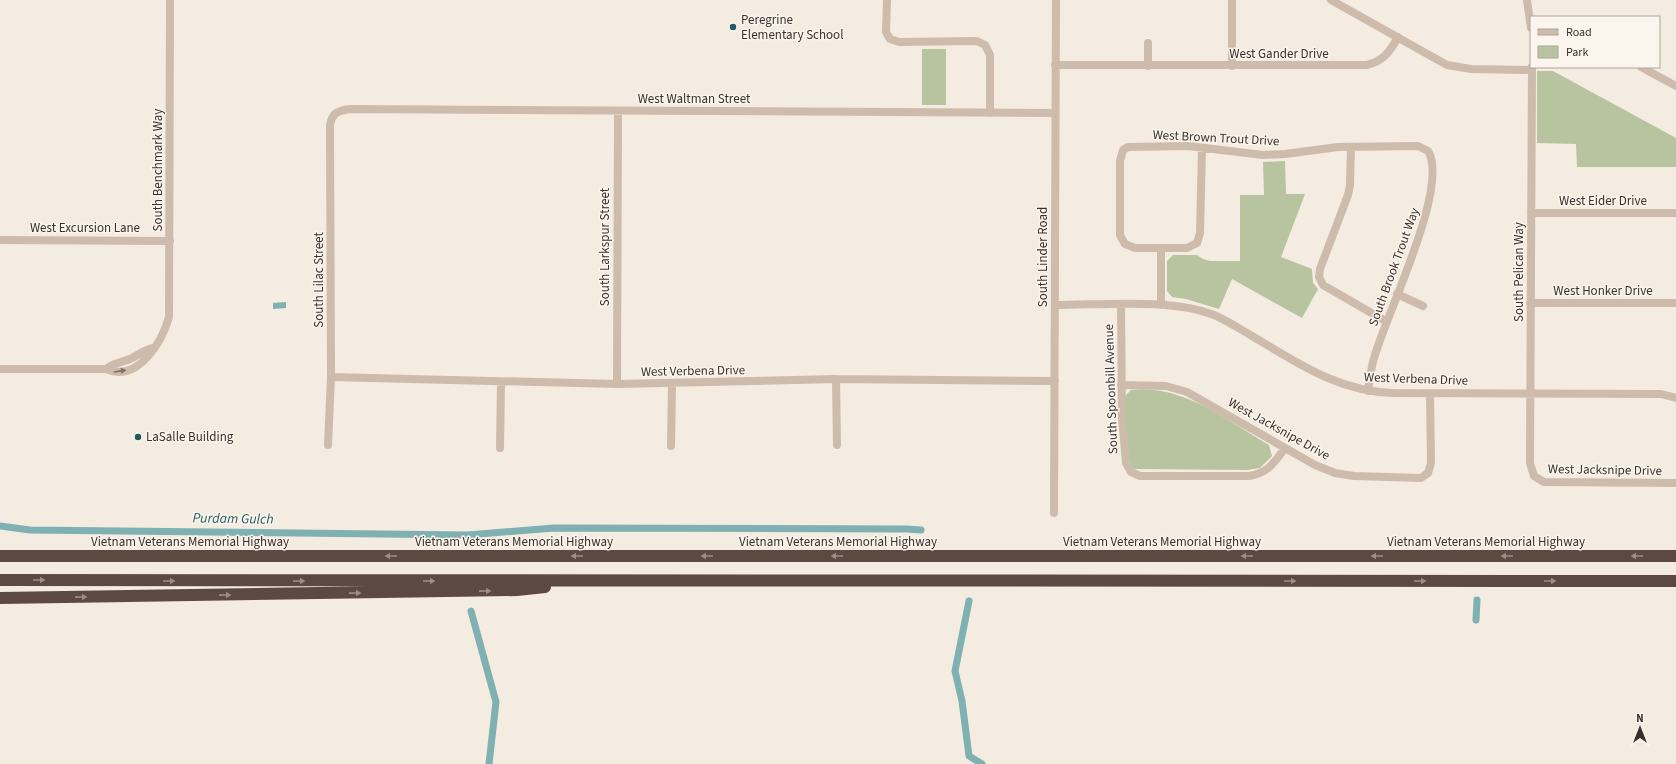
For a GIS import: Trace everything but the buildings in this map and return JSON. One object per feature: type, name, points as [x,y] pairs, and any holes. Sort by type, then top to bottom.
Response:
[{"type":"highway","points":[[0,551],[21,556]]},
{"type":"highway","name":"Vietnam Veterans Memorial Highway","points":[[0,556],[1676,556]]},
{"type":"highway","points":[[0,580],[1676,581]]},
{"type":"highway","points":[[0,598],[517,590],[600,581]]},
{"type":"street","name":"South Benchmark Way","points":[[0,369],[106,369],[113,364],[130,359],[144,350],[153,348],[161,338],[166,328],[170,310],[170,0]]},
{"type":"street","points":[[887,0],[886,32],[890,39],[899,42],[977,41],[985,45],[990,55],[990,113]]},
{"type":"street","name":"South Linder Road","points":[[1054,513],[1056,0]]},
{"type":"street","points":[[1232,0],[1232,66]]},
{"type":"street","points":[[1331,0],[1440,61],[1455,67],[1471,69],[1532,68]]},
{"type":"street","points":[[1527,0],[1530,20]]},
{"type":"street","name":"West Gander Drive","points":[[1055,66],[1367,66],[1375,63],[1388,54],[1398,37]]},
{"type":"street","points":[[1148,43],[1148,66]]},
{"type":"street","name":"South Pelican Way","points":[[1532,68],[1530,464],[1534,476]]},
{"type":"street","points":[[1643,68],[1676,86]]},
{"type":"street","name":"West Waltman Street","points":[[334,115],[340,110],[351,109],[1055,114]]},
{"type":"street","name":"South Larkspur Street","points":[[617,384],[618,111]]},
{"type":"street","name":"South Lilac Street","points":[[328,445],[331,378],[330,124],[334,115]]},
{"type":"street","name":"West Brown Trout Drive","points":[[1161,248],[1135,248],[1125,244],[1120,235],[1120,160],[1123,150],[1132,146],[1202,148],[1263,155],[1351,147],[1418,146],[1428,151]]},
{"type":"street","points":[[1351,147],[1350,185],[1348,195],[1320,269],[1319,277],[1323,285],[1387,322]]},
{"type":"street","points":[[1161,305],[1161,248],[1187,248],[1197,243],[1200,233],[1202,148]]},
{"type":"street","name":"South Brook Trout Way","points":[[1368,391],[1374,355],[1429,204],[1431,160],[1428,151]]},
{"type":"street","name":"West Eider Drive","points":[[1531,213],[1676,213]]},
{"type":"street","name":"West Excursion Lane","points":[[0,240],[170,240]]},
{"type":"street","points":[[1397,294],[1423,306]]},
{"type":"street","name":"West Honker Drive","points":[[1530,303],[1676,303]]},
{"type":"street","name":"West Verbena Drive","points":[[1055,305],[1161,305],[1190,308],[1214,315],[1326,378],[1368,391],[1430,393],[1661,394],[1676,398]]},
{"type":"street","name":"South Spoonbill Avenue","points":[[1121,305],[1121,385],[1126,463],[1131,472],[1140,476],[1249,476],[1261,474],[1270,468],[1285,448]]},
{"type":"street","name":"West Verbena Drive","points":[[331,378],[617,384],[672,384],[836,379],[1055,381]]},
{"type":"street","points":[[836,379],[837,445]]},
{"type":"street","points":[[500,448],[501,382]]},
{"type":"street","points":[[671,446],[672,384]]},
{"type":"street","name":"West Jacksnipe Drive","points":[[1121,385],[1166,386],[1187,392],[1315,465],[1341,474],[1354,476],[1421,478],[1428,473],[1431,463],[1430,393]]},
{"type":"street","name":"West Jacksnipe Drive","points":[[1534,476],[1544,482],[1676,483]]},
{"type":"green space","points":[[922,49],[946,49],[946,105],[922,105]]},
{"type":"green space","points":[[1537,71],[1553,71],[1676,138],[1676,167],[1577,167],[1576,144],[1537,143]]},
{"type":"green space","points":[[1285,161],[1286,194],[1305,194],[1281,257],[1312,269],[1313,283],[1318,289],[1302,318],[1232,279],[1219,309],[1186,299],[1172,297],[1167,291],[1167,261],[1173,255],[1197,255],[1210,261],[1240,261],[1240,195],[1264,195],[1263,162]]},
{"type":"green space","points":[[1150,389],[1168,392],[1186,398],[1221,415],[1269,445],[1272,456],[1260,468],[1247,470],[1134,469],[1128,456],[1125,423],[1125,396],[1131,390]]},
{"type":"water","points":[[286,302],[286,308],[273,309],[273,303]]},
{"type":"waterway","name":"Purdam Gulch","points":[[0,526],[30,530],[467,535],[554,528],[921,530]]},
{"type":"waterway","points":[[1476,620],[1477,600]]},
{"type":"waterway","points":[[969,601],[955,671],[962,701],[969,756],[982,764]]},
{"type":"waterway","name":"Purdam Gulch","points":[[471,611],[496,702],[489,764]]},
{"type":"place","name":"Peregrine Elementary School","points":[[733,27]]},
{"type":"place","name":"LaSalle Building","points":[[138,437]]}]
